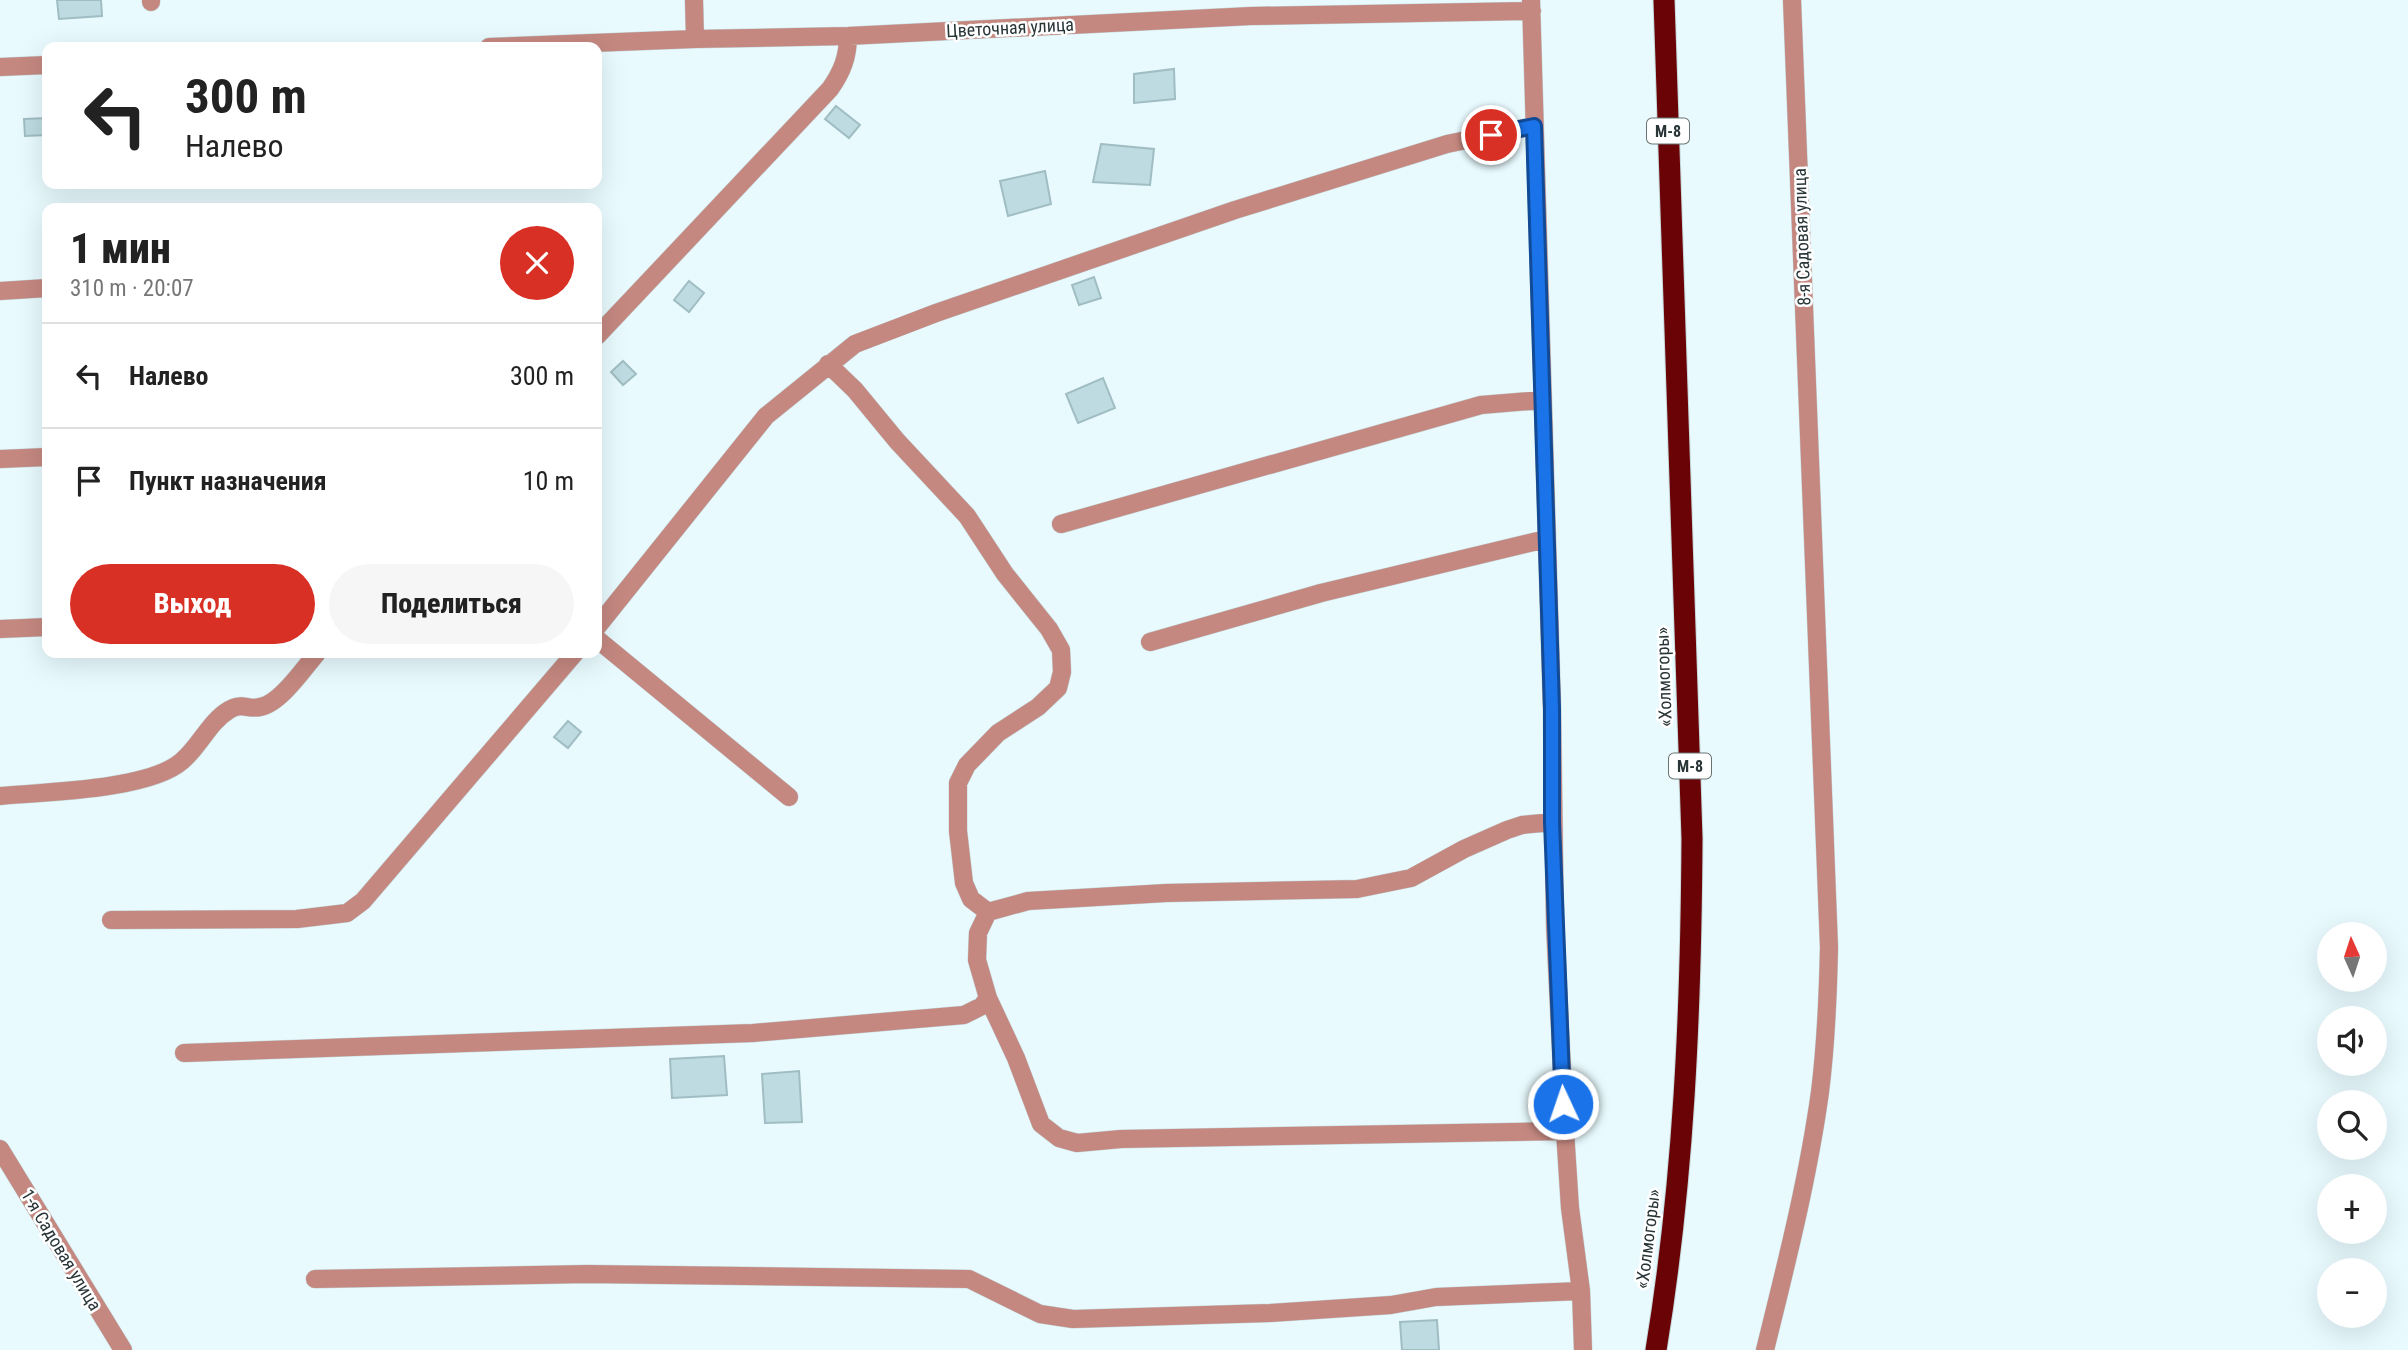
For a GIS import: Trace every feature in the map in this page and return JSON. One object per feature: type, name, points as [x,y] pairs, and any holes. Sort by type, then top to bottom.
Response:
[{"type":"highway","name":"«Холмогоры»","points":[[1656,1350],[1678,1182],[1688,1064],[1692,942],[1691,813],[1664,0]]},
{"type":"street","points":[[694,0],[695,39]]},
{"type":"street","name":"8-я Садовая улица","points":[[1765,1350],[1794,1231],[1813,1137],[1825,1050],[1828,1002],[1829,947],[1792,0]]},
{"type":"street","points":[[1531,5],[1552,709],[1552,822],[1565,1131],[1570,1208],[1581,1291],[1583,1350]]},
{"type":"street","name":"Цветочная улица","points":[[602,43],[848,36],[1251,8],[1531,5]]},
{"type":"street","points":[[602,331],[830,89],[841,73],[848,52],[848,36]]},
{"type":"street","points":[[0,67],[42,65]]},
{"type":"street","points":[[602,621],[766,415],[855,344],[936,313],[1236,210],[1447,144],[1534,126]]},
{"type":"street","points":[[0,290],[42,288]]},
{"type":"street","points":[[828,364],[855,390],[897,441],[967,516],[1005,573],[1049,629],[1061,650],[1062,672],[1058,688],[1038,707],[998,733],[967,765],[958,783],[957,831],[964,883],[971,899],[988,912]]},
{"type":"street","points":[[1061,524],[1481,405],[1542,400]]},
{"type":"street","points":[[0,459],[42,457]]},
{"type":"street","points":[[1150,642],[1321,593],[1546,539]]},
{"type":"street","points":[[0,629],[42,627]]},
{"type":"street","points":[[602,643],[789,797]]},
{"type":"street","points":[[0,796],[137,782],[166,771],[182,762],[219,718],[231,708],[245,705],[258,708],[271,703],[313,658]]},
{"type":"street","points":[[111,920],[297,919],[346,913],[363,901],[571,658]]},
{"type":"street","points":[[1552,822],[1522,825],[1507,830],[1464,849],[1411,878],[1357,889],[1167,893],[1028,901],[988,912],[978,933],[977,960],[988,998],[1016,1058],[1041,1124],[1059,1138],[1077,1143],[1121,1139],[1565,1131]]},
{"type":"street","points":[[184,1053],[753,1032],[964,1015],[982,1006],[988,998]]},
{"type":"street","name":"1-я Садовая улица","points":[[0,1149],[123,1350]]},
{"type":"street","points":[[316,1279],[587,1274],[969,1279],[1040,1314],[1073,1319],[1283,1312],[1391,1305],[1436,1297],[1581,1291]]},
{"type":"building","points":[[57,0],[101,0],[102,16],[59,19]]},
{"type":"building","points":[[1174,69],[1175,99],[1134,103],[1134,74]]},
{"type":"building","points":[[836,106],[860,125],[849,138],[825,119]]},
{"type":"building","points":[[42,118],[42,135],[25,136],[24,119]]},
{"type":"building","points":[[1101,144],[1154,149],[1150,185],[1093,182]]},
{"type":"building","points":[[1045,171],[1051,204],[1008,216],[1000,181]]},
{"type":"building","points":[[1094,277],[1101,298],[1079,305],[1072,285]]},
{"type":"building","points":[[689,281],[704,293],[689,312],[674,300]]},
{"type":"building","points":[[623,361],[636,374],[623,385],[611,372]]},
{"type":"building","points":[[1103,378],[1115,408],[1078,423],[1066,394]]},
{"type":"building","points":[[568,721],[581,732],[568,748],[554,737]]},
{"type":"building","points":[[724,1056],[727,1095],[672,1098],[670,1059]]},
{"type":"building","points":[[799,1071],[802,1122],[765,1123],[762,1074]]},
{"type":"building","points":[[1437,1320],[1439,1350],[1402,1350],[1400,1322]]},
{"type":"route","points":[[1491,135],[1534,126],[1552,709],[1552,822],[1563,1104]]}]
